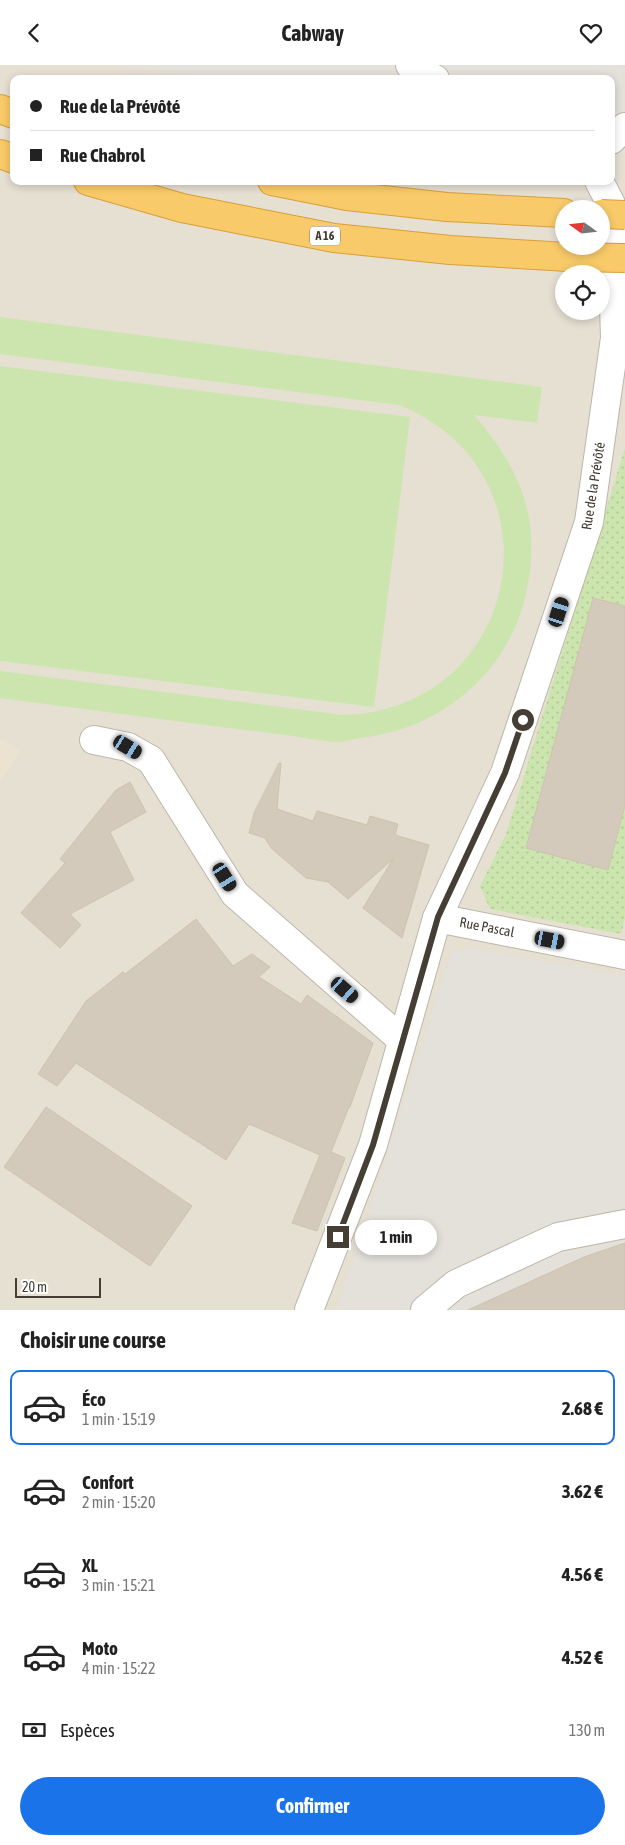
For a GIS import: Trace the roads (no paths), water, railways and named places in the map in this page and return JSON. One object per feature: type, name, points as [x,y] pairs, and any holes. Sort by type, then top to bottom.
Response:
[{"type":"highway","name":"A 16","points":[[101,185],[182,209],[334,238],[450,250],[568,257],[625,258]]},
{"type":"highway","points":[[293,185],[356,197],[447,207],[555,213]]},
{"type":"highway","points":[[610,214],[625,215]]},
{"type":"street","points":[[410,65],[428,75]]},
{"type":"street","points":[[615,137],[625,127]]},
{"type":"street","name":"Rue de la Prévôté","points":[[309,1310],[373,1145],[438,917],[505,773],[589,523],[615,337],[611,204],[601,185]]},
{"type":"street","points":[[94,740],[128,747],[151,760],[235,894],[402,1040]]},
{"type":"street","name":"Rue Pascal","points":[[438,917],[625,955]]},
{"type":"street","points":[[425,1310],[456,1284],[558,1237],[625,1224]]}]
